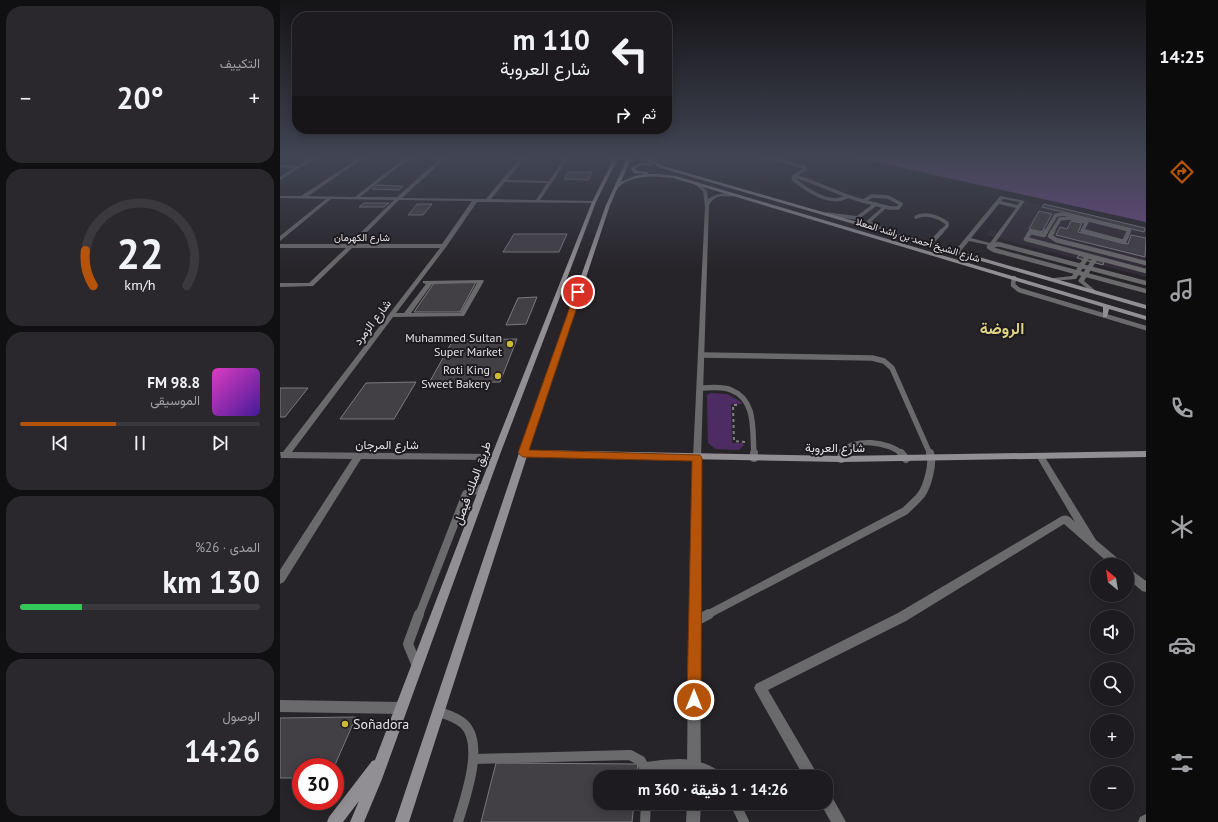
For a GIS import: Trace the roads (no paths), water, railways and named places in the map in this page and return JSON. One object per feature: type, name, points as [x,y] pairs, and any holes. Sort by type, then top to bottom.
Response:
[{"type":"main road","name":"طريق الملك فيصل","points":[[357,822],[383,759],[494,457],[598,194]]},
{"type":"main road","points":[[402,822],[523,453],[613,194]]},
{"type":"main road","name":"شارع الشيخ أحمد بن راشد المعلا","points":[[758,194],[1146,307]]},
{"type":"main road","name":"شارع الشيخ أحمد بن راشد المعلا","points":[[737,195],[1146,318]]},
{"type":"main road","points":[[1105,316],[1106,306]]},
{"type":"main road","name":"شارع العروبة","points":[[523,453],[697,458],[841,459],[1146,454]]},
{"type":"main road","points":[[334,822],[383,759]]},
{"type":"street","points":[[303,197],[307,194]]},
{"type":"street","points":[[356,198],[361,194]]},
{"type":"street","points":[[280,285],[311,285],[403,194]]},
{"type":"street","points":[[487,201],[492,194]]},
{"type":"street","points":[[537,201],[542,194]]},
{"type":"street","points":[[694,770],[694,622],[697,458],[707,206],[706,194]]},
{"type":"street","points":[[707,206],[709,200],[717,196],[737,195]]},
{"type":"street","points":[[280,197],[594,202]]},
{"type":"street","points":[[956,253],[1002,197],[1023,201],[991,245],[968,239]]},
{"type":"street","points":[[280,239],[330,198]]},
{"type":"street","name":"شارع الزمرد","points":[[282,455],[391,316],[444,246],[475,201]]},
{"type":"street","name":"شارع الكهرمان","points":[[280,246],[444,246]]},
{"type":"street","points":[[1054,280],[1074,278],[1087,257]]},
{"type":"street","points":[[1094,292],[1081,281],[1095,259]]},
{"type":"street","points":[[391,316],[462,315],[481,281],[416,282]]},
{"type":"street","points":[[406,315],[430,282]]},
{"type":"street","name":"شارع المرجان","points":[[282,455],[494,457]]},
{"type":"street","points":[[280,579],[358,456]]},
{"type":"street","points":[[1040,456],[1095,546]]},
{"type":"street","points":[[808,770],[760,688],[902,616],[1065,519],[1110,558]]},
{"type":"street","points":[[1134,578],[1146,587]]},
{"type":"street","points":[[280,706],[401,708]]},
{"type":"street","points":[[693,822],[694,810]]},
{"type":"street","points":[[832,810],[839,822]]},
{"type":"lane","points":[[818,194],[826,199],[840,201],[847,197]]},
{"type":"lane","points":[[842,194],[847,197],[885,207],[897,208],[901,204],[897,201],[876,196],[870,196],[863,201]]},
{"type":"lane","points":[[827,214],[859,218],[876,204]]},
{"type":"lane","points":[[885,207],[868,222],[892,234]]},
{"type":"lane","points":[[1146,263],[1056,240],[1050,236],[1060,219],[1069,218],[1086,222],[1082,231],[1124,242],[1129,230],[1065,214],[1056,215],[1044,235],[1030,232],[1026,239],[1087,257],[1146,270]]},
{"type":"lane","points":[[916,217],[926,215],[944,220],[948,224],[929,245]]},
{"type":"lane","points":[[1146,284],[998,244],[991,245],[989,247],[994,250],[1146,292]]},
{"type":"lane","points":[[1087,257],[1089,248]]},
{"type":"lane","points":[[1095,259],[1098,251]]},
{"type":"lane","points":[[1014,278],[1013,285],[1019,290],[1146,328]]},
{"type":"lane","points":[[694,622],[905,511],[917,499],[926,486],[932,458],[892,368],[884,361],[872,358],[701,355]]},
{"type":"lane","points":[[700,388],[730,389],[745,398],[751,409],[754,458]]},
{"type":"lane","points":[[841,459],[842,452],[848,447],[878,444],[894,448],[906,459]]},
{"type":"lane","points":[[417,666],[408,644],[466,494],[484,486]]},
{"type":"lane","points":[[439,712],[455,717],[467,727],[473,741],[474,759],[458,822]]},
{"type":"lane","points":[[474,759],[630,755],[636,757],[645,770]]},
{"type":"lane","points":[[657,770],[694,763],[704,766],[709,770]]},
{"type":"lane","points":[[645,822],[646,810]]},
{"type":"lane","points":[[738,810],[744,822]]},
{"type":"place","name":"Muhammed Sultan Super Market","points":[[510,344]]},
{"type":"place","name":"Roti King Sweet Bakery","points":[[498,376]]},
{"type":"place","name":"Soñadora","points":[[345,724]]},
{"type":"district","name":"الروضة","points":[[1002,328]]}]
